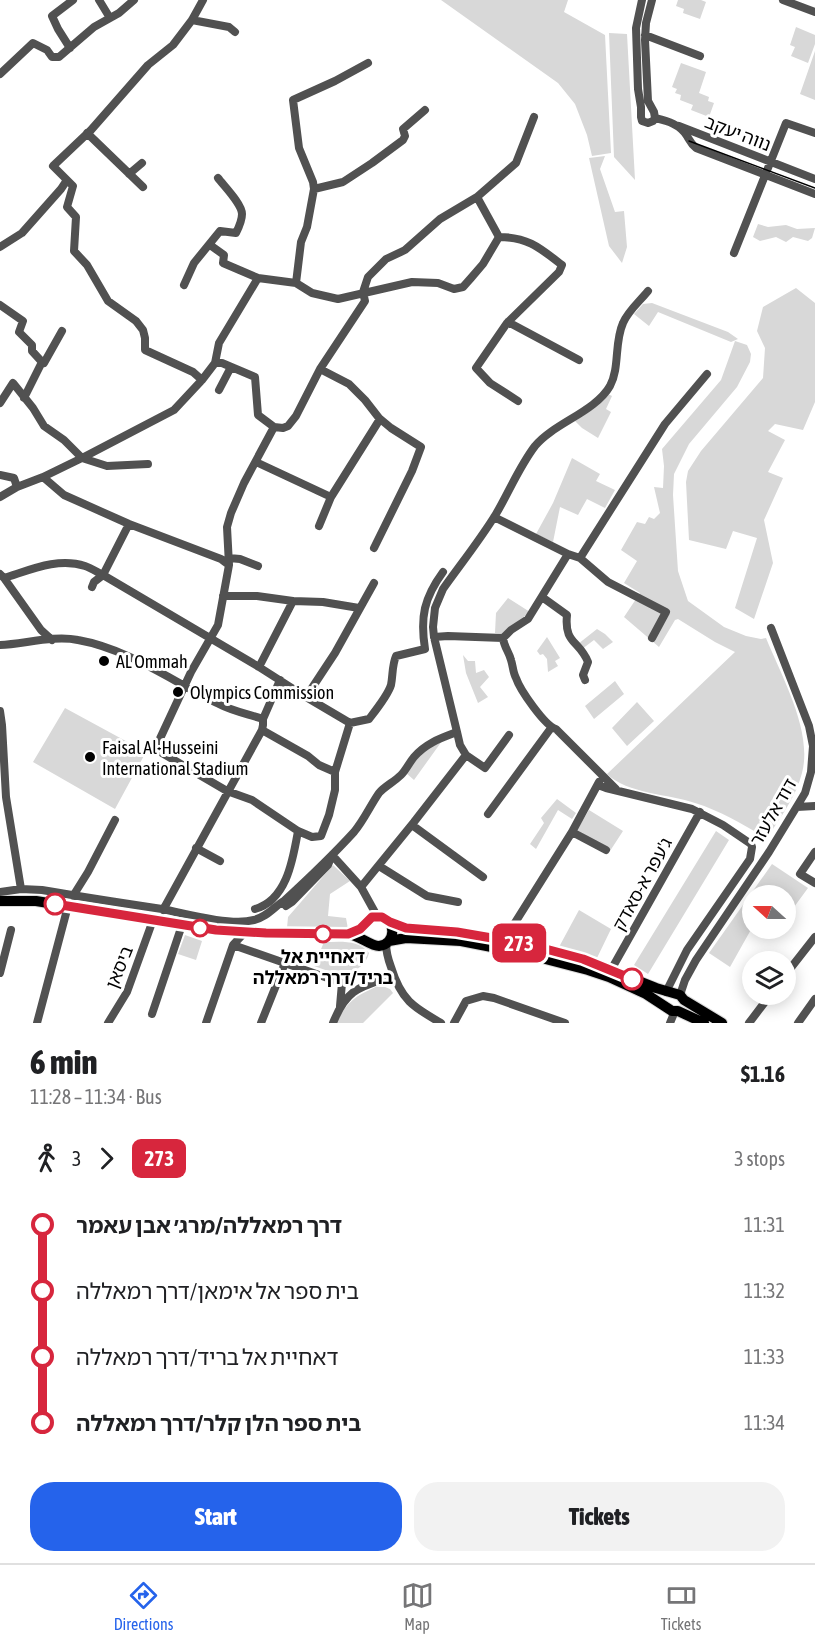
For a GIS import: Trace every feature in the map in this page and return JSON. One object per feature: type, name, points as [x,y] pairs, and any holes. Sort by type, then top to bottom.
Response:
[{"type":"highway","points":[[0,902],[70,901],[153,920],[216,930],[348,934],[360,937],[377,946],[406,938],[450,940],[522,953],[588,970],[609,977],[704,1023]]},
{"type":"highway","points":[[348,934],[360,929],[368,920],[377,916],[406,928],[457,932],[527,944],[583,959],[676,995],[722,1023]]},
{"type":"highway","points":[[388,942],[393,932],[390,922]]},
{"type":"highway","points":[[365,924],[364,934],[371,943]]},
{"type":"highway","points":[[674,1010],[666,1005],[666,999],[671,994],[676,995]]},
{"type":"highway","points":[[674,1010],[683,1006],[676,995]]},
{"type":"street","points":[[70,48],[52,16],[73,0]]},
{"type":"street","points":[[99,0],[110,18]]},
{"type":"street","points":[[0,74],[33,43],[47,50],[52,57],[59,57],[94,27],[119,13],[134,0]]},
{"type":"street","points":[[202,380],[193,372],[144,349],[143,330],[136,321],[108,301],[87,265],[74,251],[76,217],[67,207],[73,186],[53,166],[87,134],[148,65],[173,45],[192,20],[203,0]]},
{"type":"street","points":[[642,0],[636,28],[641,117],[646,123],[652,122],[655,118],[647,97],[645,34],[652,0]]},
{"type":"street","points":[[783,0],[815,12]]},
{"type":"street","points":[[192,20],[229,27],[235,32]]},
{"type":"street","points":[[645,34],[700,56]]},
{"type":"street","points":[[296,283],[301,242],[307,227],[314,189],[299,148],[293,100],[368,63]]},
{"type":"street","points":[[642,112],[645,109],[652,109]]},
{"type":"street","points":[[314,189],[343,182],[372,163],[404,140],[403,129],[425,110]]},
{"type":"street","points":[[215,363],[222,363],[255,377],[258,415],[274,427],[288,426],[296,416],[320,369],[365,301],[363,292],[368,277],[386,259],[405,250],[440,219],[477,197],[516,163],[534,117]]},
{"type":"street","name":"נווה יעקב","points":[[655,118],[815,179]]},
{"type":"street","points":[[734,253],[786,123],[815,133]]},
{"type":"street","points":[[676,125],[685,133],[693,147],[815,194]]},
{"type":"street","points":[[87,134],[143,187]]},
{"type":"street","points":[[129,174],[142,163]]},
{"type":"street","points":[[184,285],[194,263],[220,231],[236,233],[241,223],[242,213],[218,178]]},
{"type":"street","points":[[0,247],[22,233],[67,180]]},
{"type":"street","points":[[477,197],[500,237]]},
{"type":"street","points":[[210,245],[224,255],[223,263],[258,278],[296,283],[312,292],[338,299],[412,282],[438,284],[454,289],[463,286],[483,264],[500,237]]},
{"type":"street","points":[[500,237],[525,240],[562,265],[559,272],[508,322],[476,368],[490,383],[518,401]]},
{"type":"street","points":[[0,497],[174,410],[215,363],[219,343],[258,278]]},
{"type":"street","points":[[509,735],[485,768],[466,755],[460,745],[434,637],[433,614],[440,595],[494,517],[536,445],[545,436],[602,396],[610,386],[615,375],[623,321],[648,291]]},
{"type":"street","points":[[0,305],[23,321],[20,332],[32,345],[32,351],[42,362]]},
{"type":"street","points":[[508,322],[579,360]]},
{"type":"street","points":[[24,398],[42,362],[44,363],[62,331]]},
{"type":"street","points":[[219,390],[231,367]]},
{"type":"street","points":[[320,369],[349,384],[380,419],[421,447],[412,471],[374,548]]},
{"type":"street","points":[[580,558],[665,424],[707,374]]},
{"type":"street","points":[[0,403],[13,383],[44,426],[64,440],[82,458],[107,466],[148,464]]},
{"type":"street","points":[[319,526],[331,497],[380,419]]},
{"type":"street","points":[[274,427],[244,483],[227,527],[229,561],[218,625],[191,672],[157,745],[162,753],[227,790],[252,800],[298,831],[312,837],[321,836],[329,815],[335,772],[350,723]]},
{"type":"street","points":[[256,462],[331,497]]},
{"type":"street","points":[[0,475],[14,478],[17,488]]},
{"type":"street","points":[[44,477],[64,495],[129,524],[221,559],[229,561],[240,559],[258,566]]},
{"type":"street","points":[[494,517],[580,558],[608,582],[666,612],[652,638]]},
{"type":"street","points":[[92,586],[103,574],[129,524]]},
{"type":"street","points":[[434,637],[503,638],[528,619],[568,554]]},
{"type":"street","points":[[52,640],[41,630],[2,576],[41,566],[66,563],[84,566],[103,574],[350,723],[369,719],[376,709],[391,686],[393,663],[396,656],[425,649],[422,627],[425,606],[429,594],[443,572]]},
{"type":"street","points":[[306,696],[335,653],[374,583]]},
{"type":"street","points":[[223,596],[257,596],[359,608]]},
{"type":"street","points":[[542,597],[567,615],[568,634],[586,656],[588,662],[583,675],[585,680]]},
{"type":"street","points":[[259,667],[294,601]]},
{"type":"street","name":"דוד אלעזר","points":[[676,995],[696,960],[797,807],[805,793],[811,772],[813,758],[811,732],[771,628]]},
{"type":"street","points":[[503,638],[516,679],[542,718],[617,789]]},
{"type":"street","points":[[0,645],[76,639],[133,658],[221,705],[263,718]]},
{"type":"street","points":[[163,910],[264,725],[263,718],[280,680]]},
{"type":"street","points":[[0,711],[6,797],[21,890]]},
{"type":"street","points":[[488,814],[551,728]]},
{"type":"street","points":[[261,730],[308,756],[319,765],[335,772]]},
{"type":"street","points":[[0,892],[42,890],[70,901],[163,910],[202,917],[253,920],[267,915],[332,855],[355,830],[378,795],[399,777],[421,748],[457,732]]},
{"type":"street","points":[[361,887],[466,755]]},
{"type":"street","points":[[504,940],[572,832],[603,776]]},
{"type":"street","points":[[598,785],[700,812],[751,844],[750,859],[687,950],[676,995]]},
{"type":"street","points":[[797,807],[815,806]]},
{"type":"street","name":"ג'עפר א-סאדק","points":[[611,970],[700,812]]},
{"type":"street","points":[[37,1023],[70,901],[115,820]]},
{"type":"street","points":[[412,825],[483,876]]},
{"type":"street","points":[[255,909],[263,907],[272,900],[288,874],[298,831]]},
{"type":"street","points":[[572,832],[606,850]]},
{"type":"street","points":[[196,848],[220,861]]},
{"type":"street","points":[[815,852],[800,874],[815,884]]},
{"type":"street","points":[[332,855],[361,887],[377,916]]},
{"type":"street","points":[[379,866],[427,896],[458,902]]},
{"type":"street","name":"ביסאן","points":[[108,1023],[127,992],[153,920]]},
{"type":"street","points":[[152,1014],[182,925]]},
{"type":"street","points":[[0,973],[11,930]]},
{"type":"street","points":[[207,1023],[233,945],[244,932]]},
{"type":"street","points":[[796,962],[815,937]]},
{"type":"street","points":[[387,957],[388,942]]},
{"type":"street","points":[[371,943],[382,949],[387,957],[402,994],[423,1013],[441,1023]]},
{"type":"street","points":[[233,945],[342,983],[340,1006],[333,1023]]},
{"type":"street","points":[[261,1023],[285,963]]},
{"type":"street","points":[[340,1006],[362,987],[393,976]]},
{"type":"street","points":[[454,1023],[466,1002],[483,996],[565,1023]]},
{"type":"street","points":[[798,1023],[815,999]]},
{"type":"street","points":[[749,1023],[763,1005]]},
{"type":"street","points":[[670,1023],[674,1010]]},
{"type":"shaded area","points":[[441,0],[568,0],[564,12],[605,35],[611,153],[592,156],[575,104],[558,83]]},
{"type":"shaded area","points":[[678,0],[706,2],[700,19],[683,13],[684,9],[676,6]]},
{"type":"shaded area","points":[[796,27],[815,35],[815,44],[808,63],[791,56],[795,47],[790,45]]},
{"type":"shaded area","points":[[609,33],[627,34],[635,180],[614,157]]},
{"type":"shaded area","points":[[815,51],[815,100],[800,94]]},
{"type":"shaded area","points":[[681,63],[706,72],[699,93],[709,97],[708,101],[714,103],[709,117],[691,110],[693,105],[680,100],[681,95],[675,93],[677,89],[672,87]]},
{"type":"shaded area","points":[[605,156],[600,169],[615,212],[624,211],[627,247],[622,263],[609,246],[589,158]]},
{"type":"shaded area","points":[[758,224],[768,227],[786,225],[797,229],[815,228],[812,238],[808,241],[793,237],[786,242],[776,237],[760,241],[753,237]]},
{"type":"shaded area","points":[[796,288],[815,303],[815,402],[803,430],[775,424],[768,431],[785,440],[768,472],[783,478],[764,520],[773,563],[754,619],[735,608],[757,538],[733,531],[726,549],[689,540],[686,482],[688,471],[701,451],[763,378],[765,348],[757,331],[763,307]]},
{"type":"shaded area","points":[[652,303],[728,332],[738,339],[731,342],[658,312],[649,326],[634,314],[643,304]]},
{"type":"shaded area","points":[[735,341],[747,345],[751,354],[750,362],[737,387],[689,444],[674,474],[673,495],[678,571],[688,601],[724,627],[746,636],[766,638],[800,723],[804,757],[802,773],[792,799],[767,838],[705,806],[637,790],[615,781],[607,774],[735,652],[678,619],[675,620],[659,647],[624,617],[640,593],[624,583],[637,561],[621,550],[637,522],[645,524],[649,517],[654,519],[660,513],[654,487],[663,488],[662,449],[721,380]]},
{"type":"shaded area","points":[[608,394],[612,396],[606,409],[611,412],[598,438],[575,421],[595,408]]},
{"type":"shaded area","points":[[572,458],[600,474],[596,481],[615,490],[605,508],[587,499],[578,515],[560,507],[553,542],[536,534],[553,503]]},
{"type":"shaded area","points":[[508,598],[530,612],[502,634],[495,633],[496,613]]},
{"type":"shaded area","points":[[597,629],[613,642],[603,649],[594,640],[582,649],[578,644]]},
{"type":"shaded area","points":[[547,637],[560,658],[555,661],[558,666],[548,672],[547,659],[537,651]]},
{"type":"shaded area","points":[[463,655],[468,661],[475,661],[476,673],[484,670],[489,677],[480,687],[488,697],[478,703],[466,673]]},
{"type":"shaded area","points":[[615,681],[624,694],[594,719],[585,706]]},
{"type":"shaded area","points":[[637,702],[654,721],[627,746],[612,728]]},
{"type":"shaded area","name":"Faisal Al-Husseini International Stadium","points":[[65,708],[146,752],[115,809],[33,762]]},
{"type":"shaded area","points":[[442,741],[414,780],[406,773],[427,747]]},
{"type":"shaded area","points":[[557,799],[576,813],[572,819],[558,810],[536,849],[530,844],[544,823],[541,818]]},
{"type":"shaded area","points":[[589,810],[623,831],[610,851],[577,830]]},
{"type":"shaded area","points":[[716,831],[729,840],[648,974],[634,965]]},
{"type":"shaded area","points":[[772,864],[808,888],[796,904],[796,885],[757,885]]},
{"type":"shaded area","points":[[333,865],[350,881],[330,894],[328,916],[346,918],[348,929],[287,928],[288,917]]},
{"type":"shaded area","points":[[742,906],[742,939],[746,939],[730,967],[709,953]]},
{"type":"shaded area","points":[[579,910],[611,929],[596,960],[559,947]]},
{"type":"shaded area","points":[[185,935],[202,941],[196,960],[178,954]]},
{"type":"shaded area","points":[[324,942],[360,945],[369,953],[368,957],[363,964],[345,977],[314,966]]},
{"type":"shaded area","points":[[380,985],[390,989],[393,993],[363,1023],[336,1023],[354,999]]},
{"type":"tram line","points":[[689,141],[815,188]]},
{"type":"bus line","name":"273","points":[[55,904],[216,930],[266,933],[348,934],[360,929],[368,920],[377,916],[406,928],[457,932],[527,944],[583,959],[632,979]]},
{"type":"place","name":"AL Ommah","points":[[104,661]]},
{"type":"place","name":"Olympics Commission","points":[[178,692]]},
{"type":"place","name":"Faisal Al-Husseini International Stadium","points":[[90,757]]},
{"type":"place","name":"דאחיית אל בריד/דרך רמאללה","points":[[323,934]]}]
